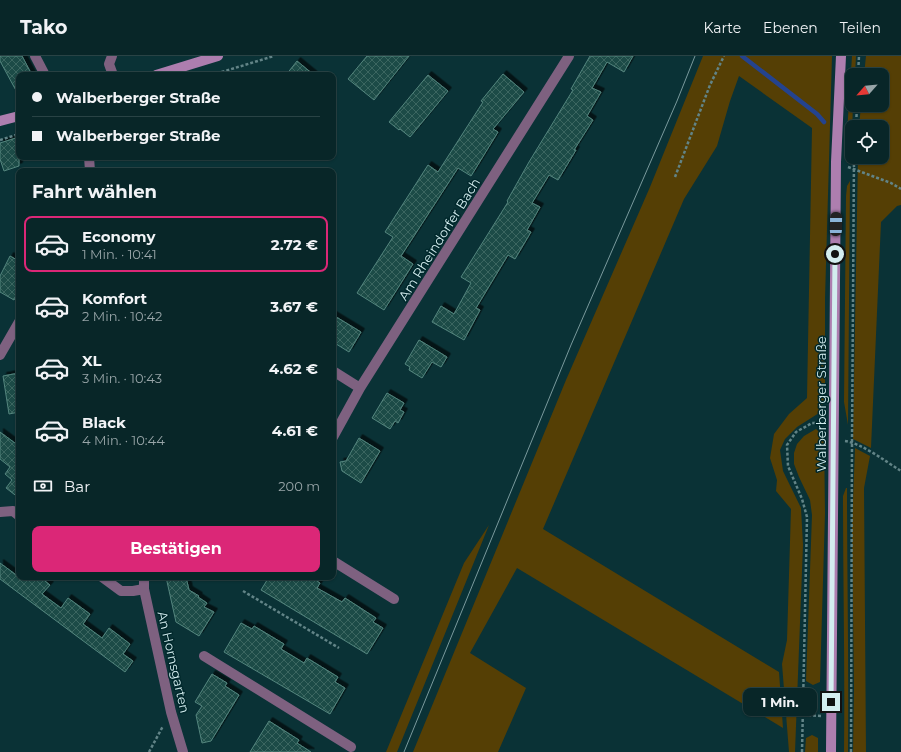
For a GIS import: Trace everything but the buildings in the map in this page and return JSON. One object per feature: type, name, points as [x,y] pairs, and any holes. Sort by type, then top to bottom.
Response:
[{"type":"main road","points":[[166,72],[218,56]]},
{"type":"main road","name":"Walberberger Straße","points":[[831,752],[836,162],[841,56]]},
{"type":"main road","points":[[0,121],[16,117]]},
{"type":"street","points":[[35,56],[43,72]]},
{"type":"street","points":[[112,56],[109,64],[112,72]]},
{"type":"street","name":"Am Rheindorfer Bach","points":[[336,432],[360,388],[569,56]]},
{"type":"street","points":[[0,355],[16,327]]},
{"type":"street","points":[[336,373],[360,388]]},
{"type":"street","points":[[0,512],[13,511],[16,514]]},
{"type":"street","points":[[336,563],[394,599]]},
{"type":"street","points":[[106,580],[121,591],[144,589]]},
{"type":"street","name":"An Hornsgarten","points":[[144,580],[144,589],[171,712],[184,752]]},
{"type":"street","points":[[204,656],[351,746]]},
{"type":"path","points":[[222,72],[274,56]]},
{"type":"path","points":[[675,178],[710,85],[724,56]]},
{"type":"path","points":[[858,68],[859,56]]},
{"type":"path","points":[[0,140],[16,135]]},
{"type":"path","points":[[836,162],[891,183],[901,189]]},
{"type":"path","points":[[851,752],[854,164]]},
{"type":"path","points":[[802,752],[807,517],[802,499],[788,466],[787,445],[796,432],[812,423],[833,424]]},
{"type":"path","points":[[834,439],[852,442],[901,471]]},
{"type":"path","points":[[243,591],[339,648]]},
{"type":"path","points":[[149,752],[171,712]]},
{"type":"path","points":[[803,715],[831,716]]},
{"type":"shaded area","points":[[703,56],[832,56],[825,299],[825,398],[819,413],[797,427],[785,439],[780,450],[783,471],[801,508],[803,545],[795,752],[789,752],[782,664],[787,640],[791,509],[776,491],[777,480],[770,458],[774,434],[789,414],[807,398],[812,128],[739,76],[717,146],[684,199],[543,529],[779,672],[783,728],[517,568],[470,653],[526,688],[498,752],[413,752],[566,380],[650,187]]},
{"type":"shaded area","points":[[852,56],[856,56],[855,68],[851,68]]},
{"type":"shaded area","points":[[866,56],[901,56],[901,205],[897,206],[881,222],[871,448],[853,439],[858,164],[889,164],[889,120],[860,120],[860,112],[889,112],[889,68],[865,68]]},
{"type":"shaded area","points":[[848,112],[853,112],[852,120],[848,120]]},
{"type":"shaded area","points":[[850,181],[848,425],[844,402],[846,196],[847,186]]},
{"type":"shaded area","points":[[816,429],[824,436],[825,513],[820,682],[813,685],[806,681],[812,515],[810,500],[794,464],[794,453],[797,444],[804,436]]},
{"type":"shaded area","points":[[855,448],[870,456],[864,488],[866,752],[853,752],[854,689],[852,528]]},
{"type":"shaded area","points":[[846,488],[848,752],[844,752],[843,496]]},
{"type":"shaded area","points":[[489,525],[397,752],[386,752],[464,563]]},
{"type":"shaded area","points":[[812,735],[818,738],[818,752],[805,752],[806,738]]},
{"type":"waterway","points":[[742,56],[817,114],[824,122]]},
{"type":"tram line","points":[[404,752],[571,345],[677,101],[695,56]]},
{"type":"route","points":[[831,702],[835,254]]}]
